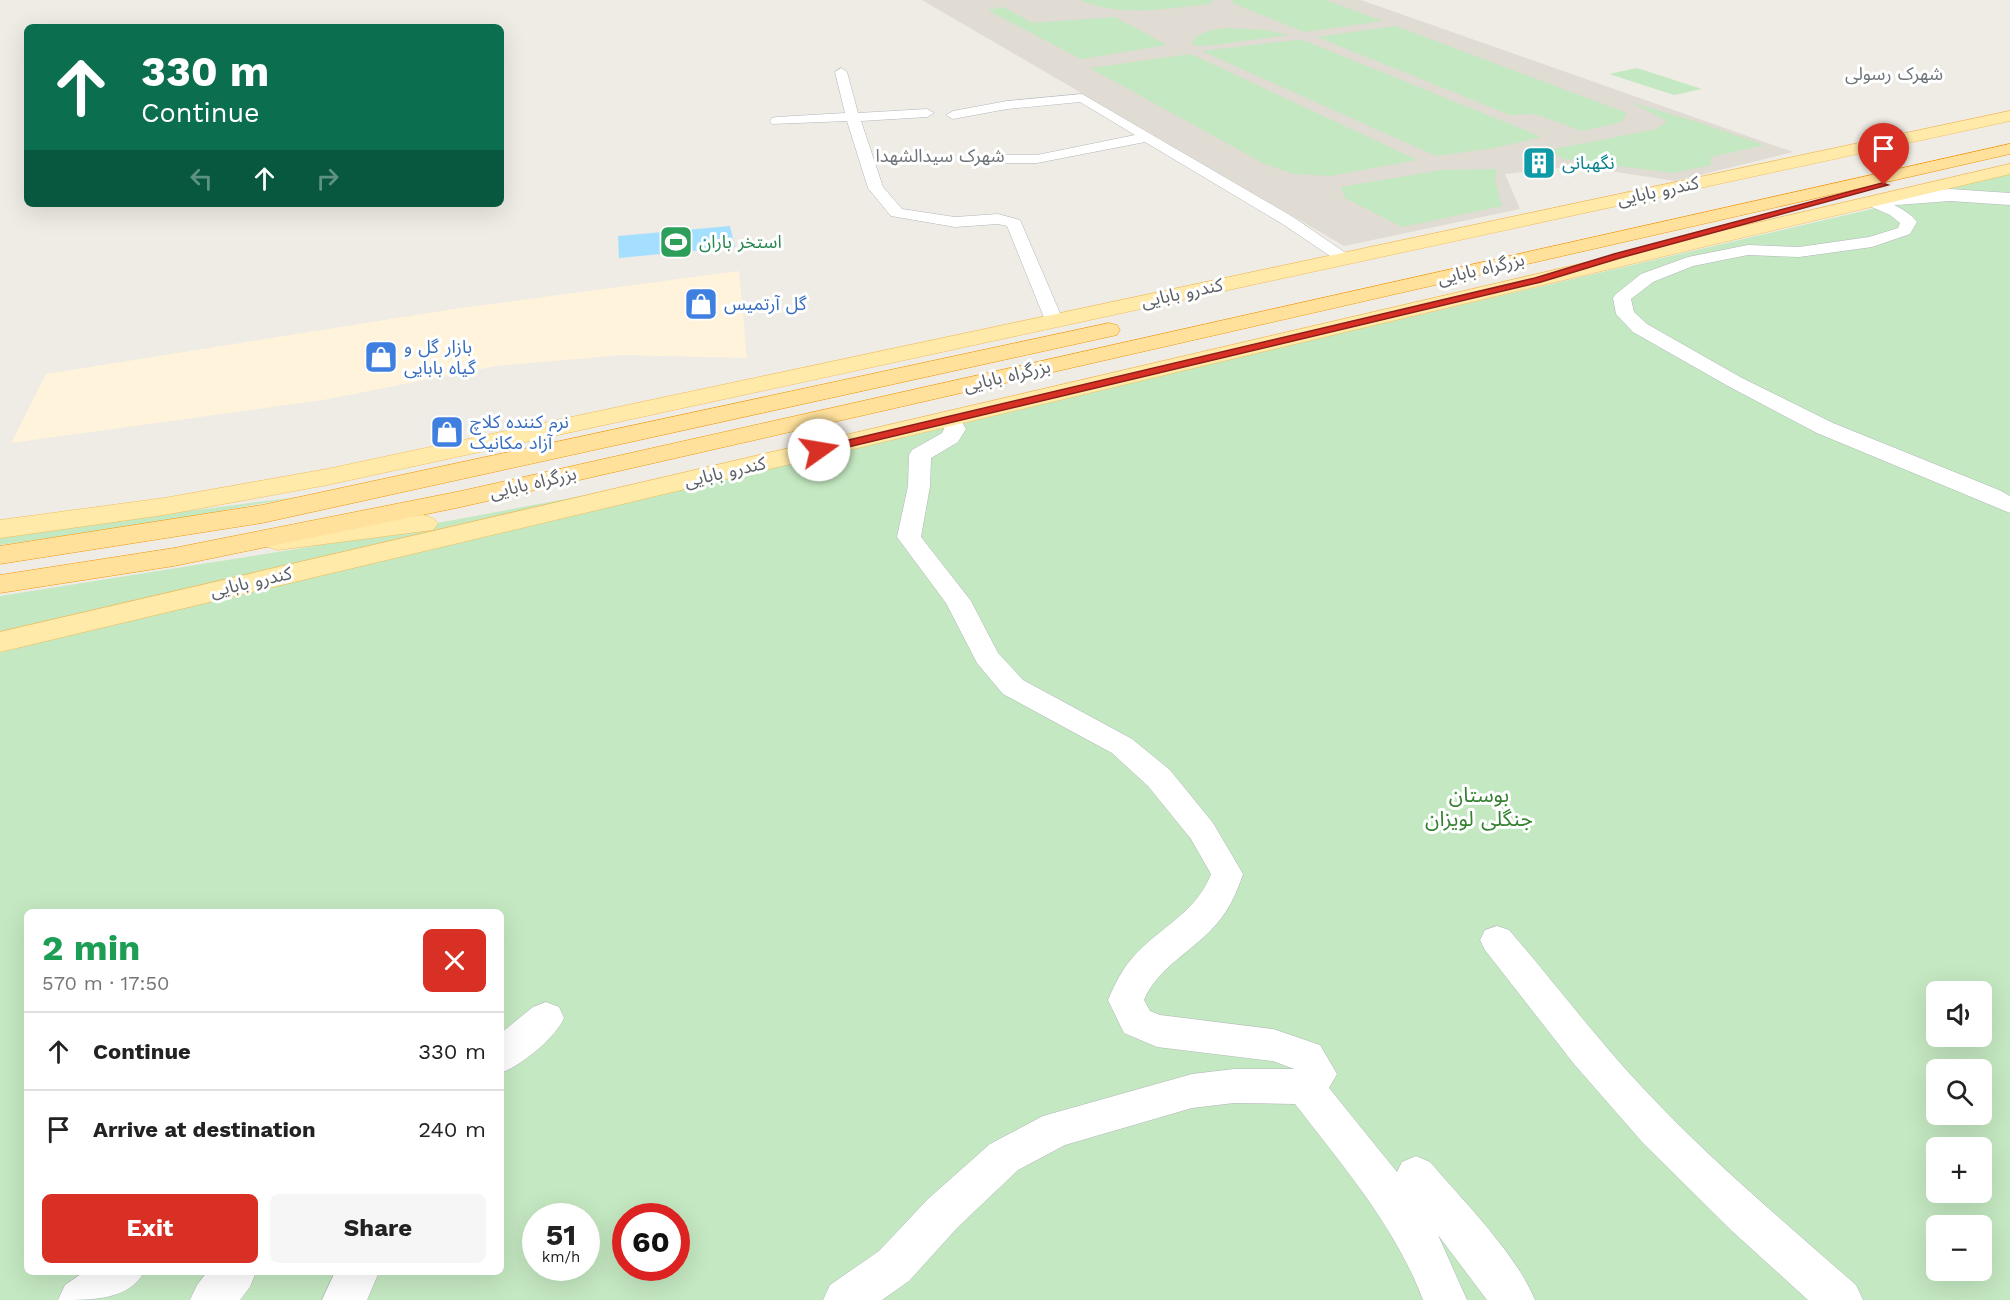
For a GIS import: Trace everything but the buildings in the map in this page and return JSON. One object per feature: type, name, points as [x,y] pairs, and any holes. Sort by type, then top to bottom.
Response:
[{"type":"highway","name":"بزرگراه بابایی","points":[[0,555],[262,514],[2010,132]]},
{"type":"highway","name":"بزرگراه بابایی","points":[[0,584],[58,577],[258,543],[461,500],[2010,149]]},
{"type":"main road","name":"کندرو بابایی","points":[[0,529],[100,517],[306,481],[2010,116]]},
{"type":"main road","points":[[1538,280],[1617,256],[1862,193],[1952,163]]},
{"type":"main road","name":"کندرو بابایی","points":[[0,642],[2010,169]]},
{"type":"main road","points":[[1877,201],[1950,195],[2010,199]]},
{"type":"main road","points":[[258,543],[427,523],[624,485],[776,460]]},
{"type":"main road","points":[[100,517],[455,473]]},
{"type":"street","points":[[841,72],[849,106],[876,188],[897,213],[955,222],[998,219],[1014,223],[1054,320]]},
{"type":"street","points":[[953,115],[1006,105],[1082,98],[1287,219],[1345,258]]},
{"type":"street","points":[[777,121],[849,106],[927,113]]},
{"type":"street","points":[[983,159],[1037,159],[1148,137]]},
{"type":"street","points":[[1877,201],[1909,222],[1904,231],[1872,242],[1799,252],[1748,250],[1688,262],[1647,278],[1622,298],[1625,314],[1640,328],[1668,344],[1735,382],[1825,428],[1991,495],[2010,506]]},
{"type":"street","points":[[845,1300],[894,1266],[943,1213],[1004,1157],[1057,1129],[1192,1091],[1234,1086],[1305,1087],[1318,1074],[1306,1057],[1272,1045],[1157,1031],[1137,1022],[1126,1000],[1136,979],[1154,959],[1205,915],[1223,890],[1227,874],[1202,831],[1159,778],[1122,746],[1013,687],[987,657],[958,601],[909,537],[918,486],[920,455],[950,437],[955,429],[951,419]]},
{"type":"street","points":[[1497,940],[1600,1068],[1655,1129],[1721,1194],[1841,1300]]},
{"type":"street","points":[[504,1053],[546,1018]]},
{"type":"street","points":[[1305,1087],[1375,1177],[1429,1258],[1445,1300]]},
{"type":"street","points":[[1416,1176],[1478,1250],[1513,1300]]},
{"type":"street","points":[[80,1300],[118,1275]]},
{"type":"street","points":[[212,1300],[233,1275]]},
{"type":"street","points":[[344,1300],[356,1275]]},
{"type":"shaded area","points":[[922,0],[1361,0],[1793,152],[1675,181],[1577,166],[1505,174],[1520,209],[1344,246]]},
{"type":"shaded area","name":"بازار گل و گیاه بابایی","points":[[739,271],[747,358],[621,355],[496,366],[323,400],[11,443],[46,374],[454,309]]},
{"type":"green space","points":[[1081,0],[1213,0],[1210,4],[1128,10],[1096,6]]},
{"type":"green space","points":[[1233,0],[1326,0],[1383,21],[1304,32],[1232,3]]},
{"type":"green space","points":[[1004,7],[1032,23],[1115,17],[1167,45],[1081,59],[987,10]]},
{"type":"green space","points":[[1396,26],[1627,113],[1622,122],[1582,131],[1535,114],[1510,115],[1317,37]]},
{"type":"green space","points":[[1226,28],[1265,30],[1289,35],[1205,46],[1192,45],[1195,37],[1208,31]]},
{"type":"green space","points":[[1296,40],[1305,41],[1542,137],[1494,148],[1436,156],[1202,51]]},
{"type":"green space","points":[[1191,54],[1417,160],[1330,176],[1294,174],[1263,163],[1090,68]]},
{"type":"green space","points":[[1637,68],[1702,89],[1674,95],[1609,74]]},
{"type":"green space","points":[[1630,102],[1764,145],[1711,157],[1711,165],[1674,173],[1563,159],[1549,150],[1657,129],[1667,121]]},
{"type":"green space","points":[[1497,169],[1495,180],[1502,206],[1402,227],[1345,198],[1341,187],[1441,170]]},
{"type":"green space","name":"بوستان جنگلی لویزان","points":[[2010,173],[2010,1300],[0,1300],[0,650],[201,600],[1906,201],[1908,196]]},
{"type":"green space","points":[[614,490],[0,637],[0,596],[303,548]]},
{"type":"green space","points":[[298,497],[154,523],[0,545],[0,535]]},
{"type":"water","name":"استخر باران","points":[[730,226],[735,247],[619,258],[618,236]]},
{"type":"place","name":"نگهبانی","points":[[1539,163]]},
{"type":"place","name":"استخر باران","points":[[676,242]]},
{"type":"place","name":"گل آرتمیس","points":[[701,304]]},
{"type":"place","name":"بازار گل و گیاه بابایی","points":[[381,357]]},
{"type":"place","name":"نرم کننده کلاچ آزاد مکانیک","points":[[447,432]]},
{"type":"district","name":"شهرک رسولی","points":[[1894,74]]},
{"type":"district","name":"شهرک سیدالشهدا","points":[[940,156]]},
{"type":"route","points":[[819,450],[1538,280],[1617,256],[1862,193],[1884,185]]}]
